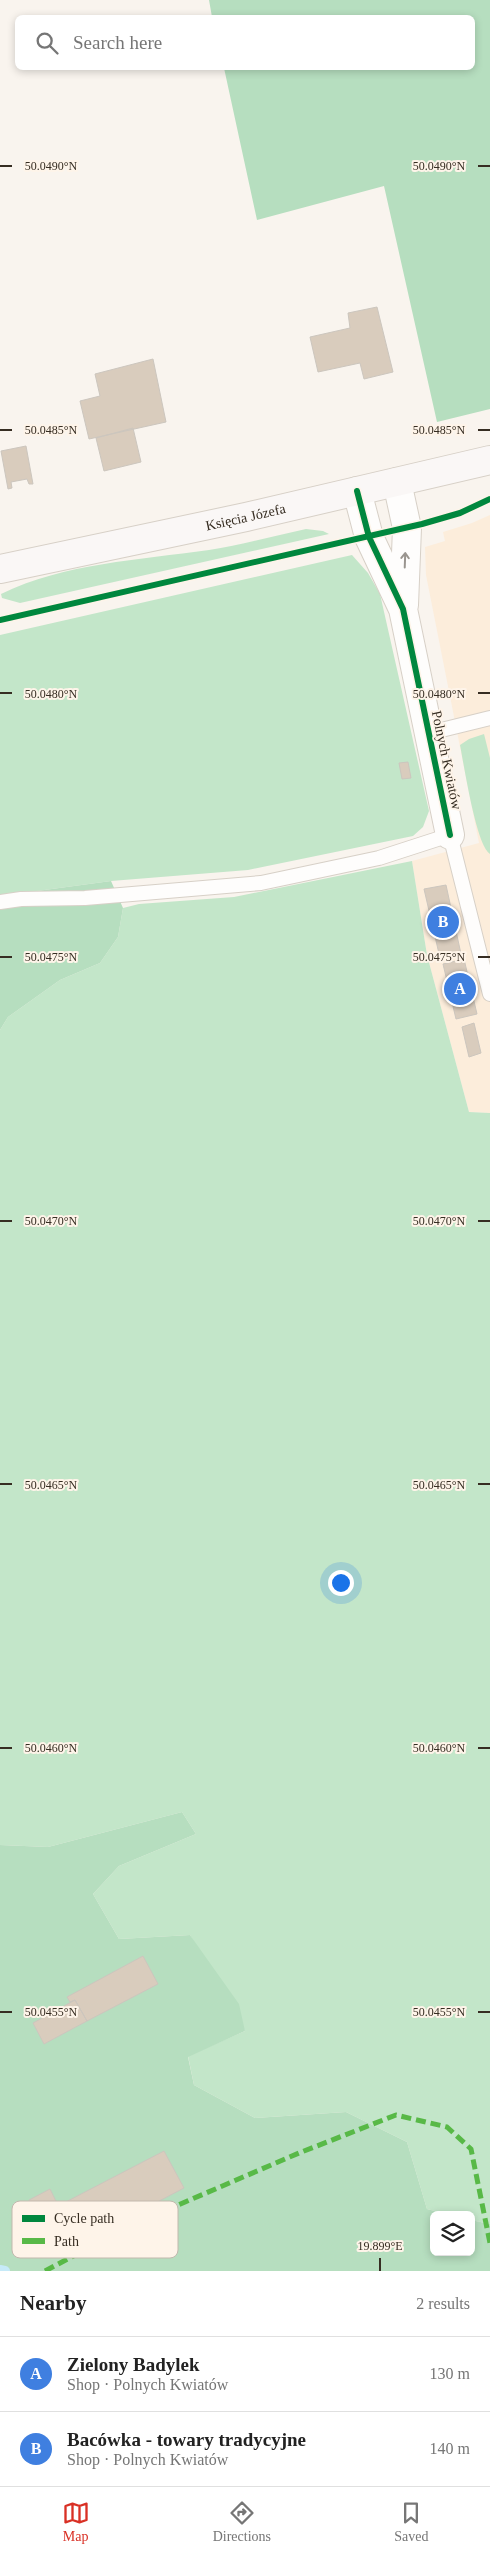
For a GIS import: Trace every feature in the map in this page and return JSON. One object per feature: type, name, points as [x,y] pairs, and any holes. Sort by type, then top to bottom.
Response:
[{"type":"main road","name":"Księcia Józefa","points":[[0,569],[490,460]]},
{"type":"street","name":"Polnych Kwiatów","points":[[397,482],[407,528],[403,609]]},
{"type":"street","name":"Polnych Kwiatów","points":[[357,491],[369,537],[403,609],[450,835]]},
{"type":"lane","points":[[429,733],[490,718]]},
{"type":"lane","points":[[0,902],[21,899],[85,898],[261,882],[379,858],[450,835],[490,994]]},
{"type":"shaded area","points":[[490,515],[490,1113],[469,1112],[427,955],[412,861],[479,843],[426,575],[425,547],[445,541],[443,532]]},
{"type":"green space","points":[[209,0],[490,0],[490,409],[437,422],[384,186],[257,220],[224,70],[475,70],[475,15],[212,15]]},
{"type":"green space","points":[[306,529],[323,531],[329,534],[20,603],[2,598],[1,594],[51,575],[76,569],[221,548]]},
{"type":"green space","points":[[352,555],[368,573],[380,594],[429,811],[423,827],[413,836],[248,870],[111,881],[0,896],[0,635]]},
{"type":"green space","points":[[484,734],[490,758],[490,854],[485,848],[475,821],[460,745],[469,739]]},
{"type":"green space","points":[[412,861],[427,955],[469,1112],[490,1113],[490,2224],[475,2221],[475,2211],[435,2211],[427,2209],[407,2142],[346,2112],[255,2118],[194,2085],[188,2056],[245,2031],[190,1935],[119,1939],[93,1894],[119,1866],[196,1834],[182,1812],[48,1847],[0,1845],[0,1030],[8,1017],[60,980],[100,963],[118,937],[123,908],[139,904],[234,897]]},
{"type":"green space","points":[[111,881],[123,908],[118,937],[100,963],[60,980],[8,1017],[0,1030],[0,896]]},
{"type":"green space","points":[[182,1812],[196,1834],[119,1866],[93,1894],[119,1939],[190,1935],[239,2004],[245,2031],[188,2057],[194,2085],[255,2118],[346,2112],[407,2142],[427,2209],[435,2211],[430,2211],[430,2256],[475,2256],[475,2221],[490,2224],[490,2271],[0,2271],[0,1845],[48,1847]]},
{"type":"building","points":[[377,307],[393,372],[364,379],[360,363],[318,372],[310,337],[350,328],[348,313]]},
{"type":"building","points":[[153,359],[166,422],[89,439],[80,401],[100,396],[95,374]]},
{"type":"building","points":[[133,428],[141,462],[104,471],[96,438]]},
{"type":"building","points":[[26,446],[33,484],[29,484],[27,479],[11,482],[12,488],[8,489],[1,451]]},
{"type":"building","points":[[408,762],[411,778],[402,779],[399,763]]},
{"type":"building","points":[[446,885],[461,954],[440,958],[424,889]]},
{"type":"building","points":[[464,959],[477,1014],[456,1019],[443,964]]},
{"type":"building","points":[[474,1023],[481,1053],[469,1057],[462,1027]]},
{"type":"building","points":[[143,1956],[158,1984],[87,2021],[75,2000],[70,2002],[67,1997]]},
{"type":"building","points":[[75,2000],[87,2021],[44,2044],[33,2023]]},
{"type":"building","points":[[164,2151],[184,2188],[159,2201],[68,2201]]},
{"type":"building","points":[[50,2189],[56,2201],[29,2201]]},
{"type":"waterway","points":[[0,2270],[5,2271]]},
{"type":"marked path","points":[[178,2205],[299,2153],[396,2115],[447,2127],[471,2149],[490,2243]]},
{"type":"marked path","points":[[45,2271],[70,2258]]},
{"type":"cycle path","points":[[357,491],[369,537],[403,609],[450,835]]},
{"type":"cycle path","points":[[0,620],[422,524],[460,513],[490,499]]},
{"type":"place","name":"Bacówka - towary tradycyjne","points":[[443,922]]},
{"type":"place","name":"Zielony Badylek","points":[[460,989]]}]
